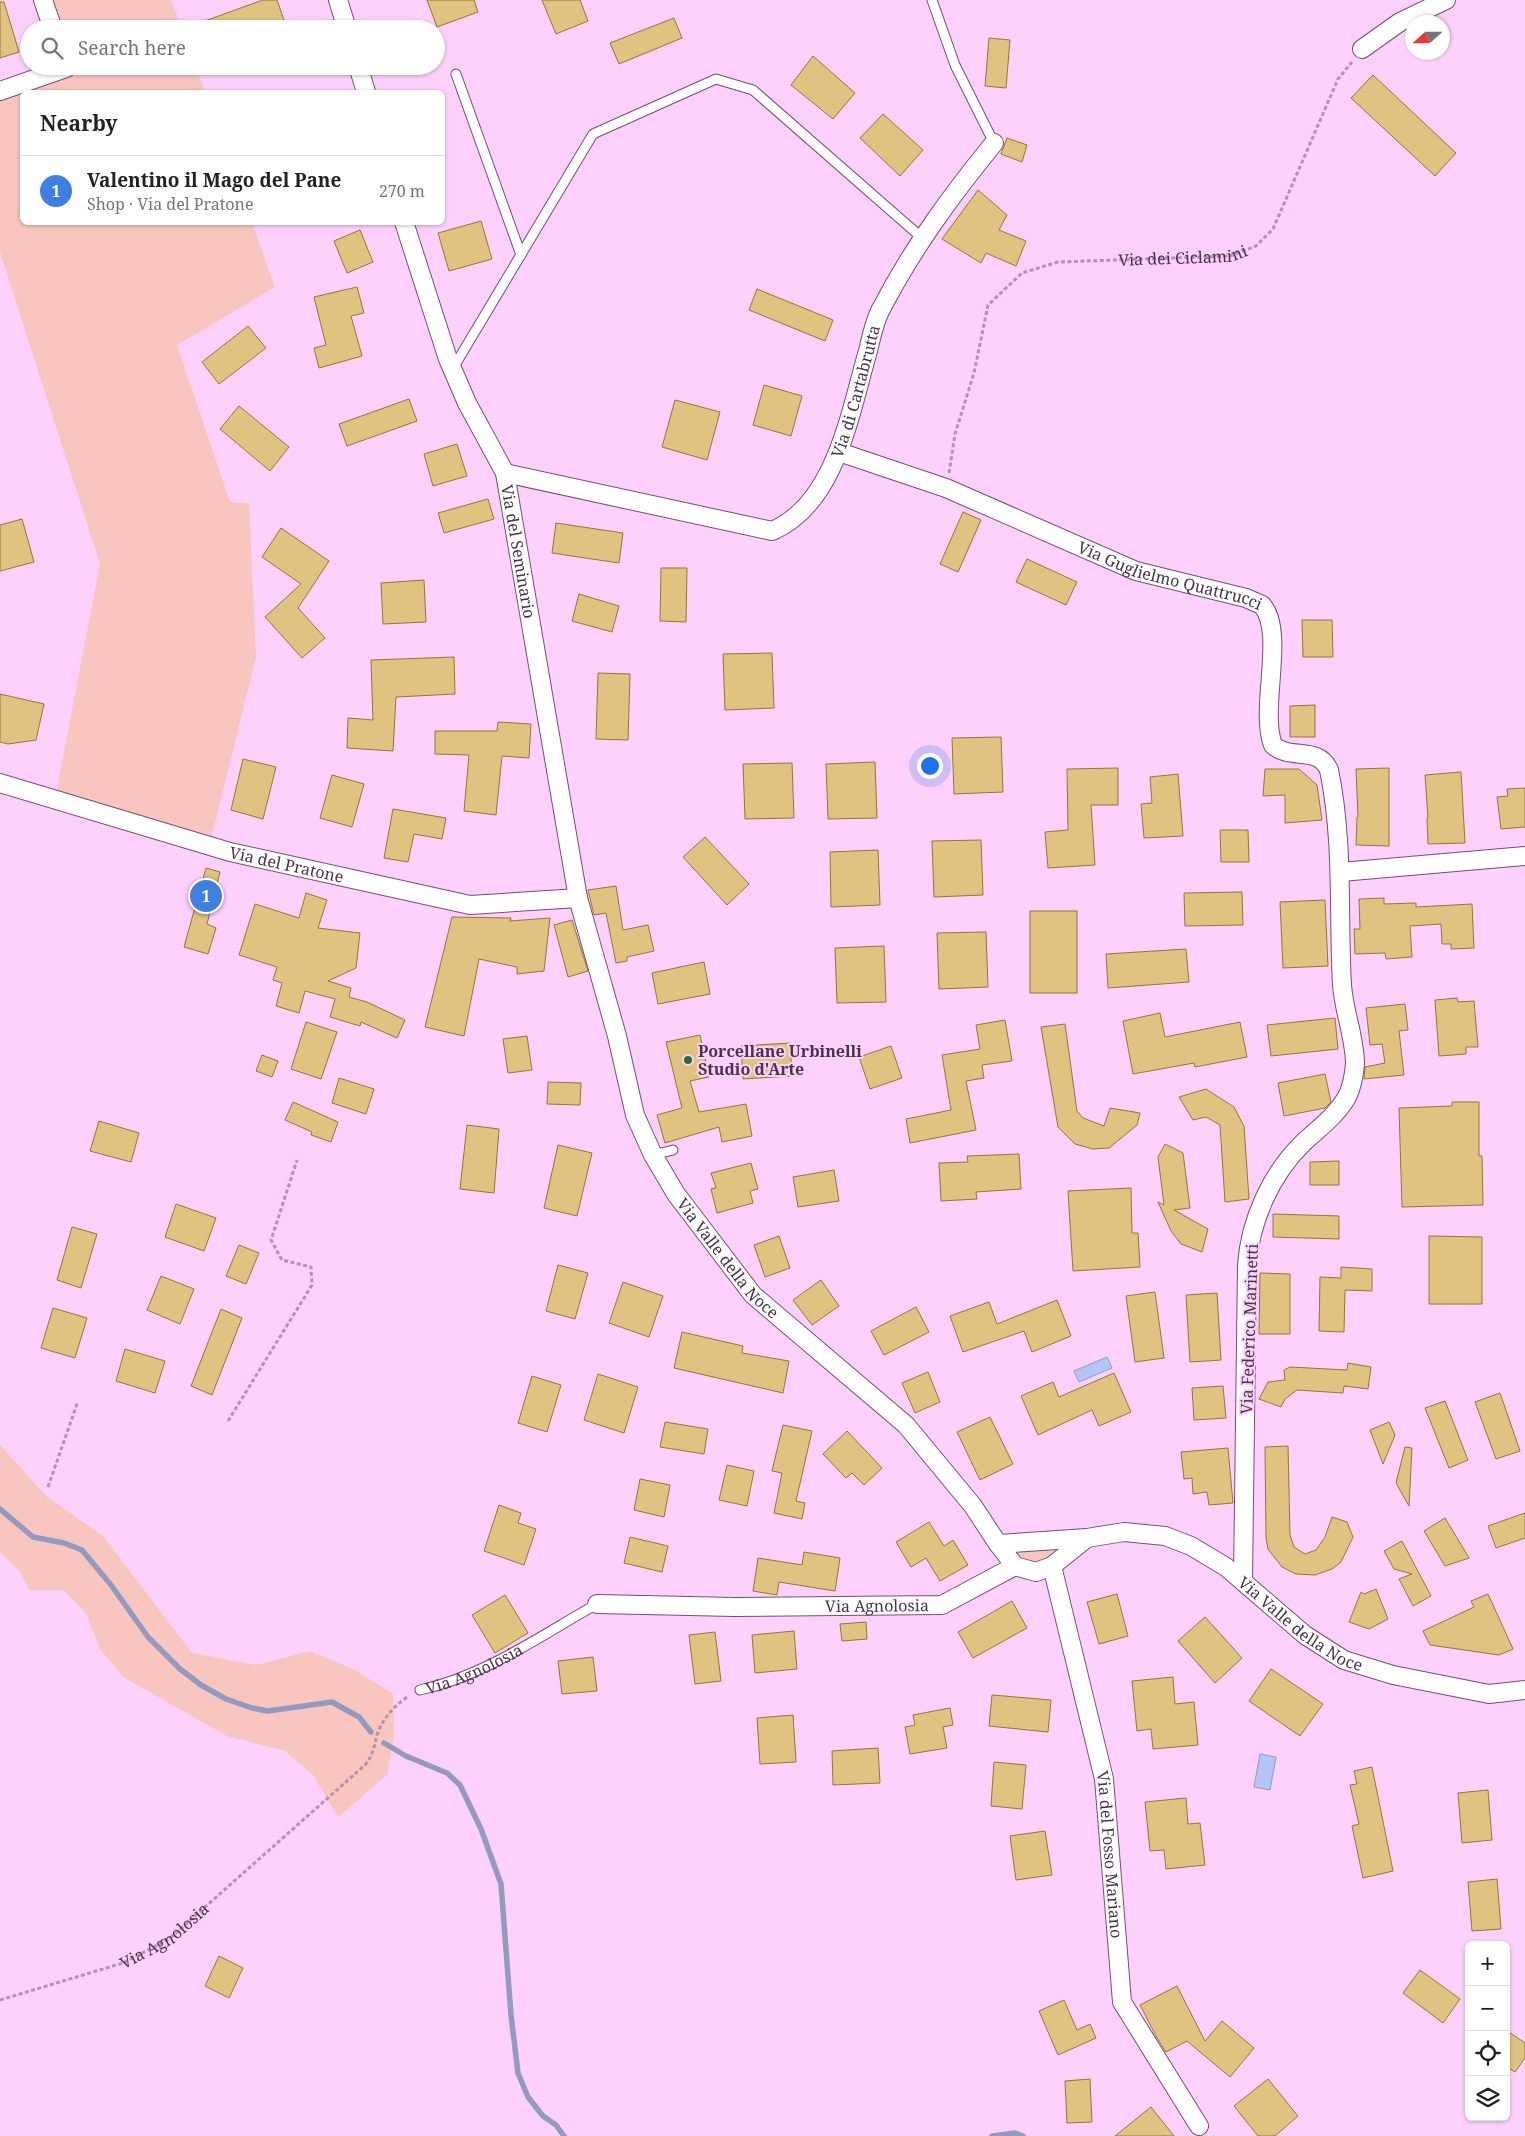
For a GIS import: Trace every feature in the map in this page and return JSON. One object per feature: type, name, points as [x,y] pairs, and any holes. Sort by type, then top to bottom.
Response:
[{"type":"street","points":[[43,0],[50,20]]},
{"type":"street","points":[[338,0],[344,20]]},
{"type":"street","points":[[1362,49],[1395,25],[1446,0]]},
{"type":"street","points":[[0,91],[46,75]]},
{"type":"street","points":[[361,75],[365,90]]},
{"type":"street","name":"Via di Cartabrutta","points":[[505,473],[772,531],[788,524],[813,499],[838,452],[879,314],[921,237],[994,143]]},
{"type":"street","name":"Via del Seminario","points":[[405,225],[438,332],[452,370],[505,473],[578,898]]},
{"type":"street","name":"Via Guglielmo Quattrucci","points":[[838,452],[946,488],[1136,571],[1246,598],[1262,605],[1271,624],[1271,740],[1273,745],[1279,750],[1314,755],[1326,763],[1331,778],[1341,872]]},
{"type":"street","name":"Via del Pratone","points":[[0,783],[230,852],[470,905],[578,898]]},
{"type":"street","points":[[1341,872],[1525,856]]},
{"type":"street","name":"Via Federico Marinetti","points":[[1243,1580],[1250,1239],[1278,1173],[1294,1153],[1338,1109],[1347,1097],[1354,1077],[1354,1054],[1342,987],[1341,872]]},
{"type":"street","name":"Via Valle della Noce","points":[[578,898],[617,1036],[635,1115],[653,1156],[676,1194],[753,1295],[906,1425],[973,1506],[1015,1566]]},
{"type":"street","name":"Via Valle della Noce","points":[[998,1544],[1087,1538],[1132,1532],[1164,1536],[1209,1556],[1243,1580],[1305,1635],[1344,1660],[1393,1675],[1489,1694],[1525,1690]]},
{"type":"street","points":[[1015,1566],[1036,1572],[1052,1566],[1087,1538]]},
{"type":"street","name":"Via Agnolosia","points":[[596,1604],[735,1607],[942,1605],[1015,1566]]},
{"type":"street","name":"Via del Fosso Mariano","points":[[1052,1566],[1104,1779],[1122,2002],[1199,2126]]},
{"type":"lane","name":"Via di Cartabrutta","points":[[932,0],[955,65],[994,143]]},
{"type":"lane","points":[[456,74],[521,255]]},
{"type":"lane","points":[[452,370],[593,134],[716,79],[753,90],[921,237]]},
{"type":"lane","points":[[653,1156],[673,1150]]},
{"type":"lane","name":"Via Agnolosia","points":[[420,1690],[484,1669],[596,1604]]},
{"type":"path","name":"Via dei Ciclamini","points":[[946,488],[955,434],[974,373],[988,305],[1022,273],[1058,262],[1230,256],[1256,246],[1273,229],[1338,79],[1362,49]]},
{"type":"path","points":[[228,1421],[312,1285],[311,1267],[282,1260],[271,1240],[296,1160]]},
{"type":"path","points":[[48,1487],[78,1401]]},
{"type":"path","name":"Via Agnolosia","points":[[0,2000],[123,1963],[169,1940],[348,1781],[369,1760],[376,1746],[378,1734],[395,1706],[420,1690]]},
{"type":"shaded area","points":[[43,0],[171,0],[179,20],[50,20]]},
{"type":"shaded area","points":[[42,75],[198,75],[204,90],[20,90],[20,225],[253,225],[275,287],[177,345],[230,502],[249,503],[256,657],[209,847],[55,799],[100,564],[0,252],[0,91]]},
{"type":"shaded area","points":[[0,1445],[47,1497],[103,1536],[192,1653],[256,1665],[310,1651],[355,1670],[393,1694],[394,1735],[387,1775],[338,1817],[313,1775],[285,1751],[227,1736],[123,1677],[100,1649],[86,1613],[64,1590],[29,1590],[20,1572],[0,1552]]},
{"type":"shaded area","points":[[1070,1546],[1050,1559],[1039,1563],[1016,1559],[1009,1548]]},
{"type":"water","points":[[1107,1357],[1112,1368],[1079,1382],[1074,1371]]},
{"type":"water","points":[[1260,1754],[1276,1757],[1270,1790],[1254,1787]]},
{"type":"building","points":[[263,0],[277,0],[284,20],[207,20]]},
{"type":"building","points":[[427,0],[474,0],[478,12],[445,24],[445,20],[434,20]]},
{"type":"building","points":[[542,0],[580,0],[588,21],[556,34]]},
{"type":"building","points":[[0,2],[4,2],[19,52],[0,58]]},
{"type":"building","points":[[674,18],[682,38],[619,64],[610,43]]},
{"type":"building","points":[[989,38],[1010,40],[1006,88],[985,86]]},
{"type":"building","points":[[813,56],[855,93],[833,119],[791,85]]},
{"type":"building","points":[[1373,75],[1456,153],[1435,176],[1351,98]]},
{"type":"building","points":[[883,114],[923,150],[900,176],[860,138]]},
{"type":"building","points":[[1007,138],[1027,145],[1022,162],[1001,154]]},
{"type":"building","points":[[978,190],[1007,215],[999,230],[1026,241],[1016,266],[986,253],[981,263],[942,239]]},
{"type":"building","points":[[481,221],[492,259],[449,271],[438,233]]},
{"type":"building","points":[[360,230],[373,262],[347,273],[334,241]]},
{"type":"building","points":[[357,287],[364,313],[351,316],[362,356],[319,368],[314,348],[326,345],[314,297]]},
{"type":"building","points":[[757,289],[833,320],[825,341],[749,310]]},
{"type":"building","points":[[248,326],[266,348],[219,384],[202,362]]},
{"type":"building","points":[[764,385],[802,396],[791,436],[753,425]]},
{"type":"building","points":[[409,399],[417,421],[347,446],[339,424]]},
{"type":"building","points":[[675,400],[720,412],[707,460],[662,447]]},
{"type":"building","points":[[239,406],[289,447],[270,471],[220,429]]},
{"type":"building","points":[[457,444],[467,476],[433,486],[424,454]]},
{"type":"building","points":[[488,499],[494,519],[444,533],[438,513]]},
{"type":"building","points":[[963,512],[981,520],[958,572],[940,564]]},
{"type":"building","points":[[22,519],[34,562],[0,571],[0,525]]},
{"type":"building","points":[[556,523],[623,533],[619,563],[552,553]]},
{"type":"building","points":[[281,528],[329,561],[298,608],[325,638],[302,658],[265,617],[301,584],[262,557]]},
{"type":"building","points":[[1027,559],[1077,582],[1066,605],[1016,582]]},
{"type":"building","points":[[661,568],[687,568],[686,622],[660,621]]},
{"type":"building","points":[[424,580],[426,622],[383,624],[381,583]]},
{"type":"building","points":[[579,594],[619,606],[612,632],[572,621]]},
{"type":"building","points":[[1302,620],[1332,620],[1333,657],[1303,657]]},
{"type":"building","points":[[772,653],[774,708],[725,710],[723,654]]},
{"type":"building","points":[[454,657],[455,694],[396,697],[393,751],[347,748],[348,718],[373,720],[371,660]]},
{"type":"building","points":[[598,673],[630,674],[628,740],[596,739]]},
{"type":"building","points":[[0,694],[44,704],[36,740],[8,744],[0,742]]},
{"type":"building","points":[[1315,705],[1315,737],[1290,737],[1290,706]]},
{"type":"building","points":[[498,722],[531,724],[529,758],[502,756],[496,815],[464,811],[469,755],[435,754],[435,731],[497,731]]},
{"type":"building","points":[[1001,737],[1003,792],[954,794],[952,738]]},
{"type":"building","points":[[243,759],[276,767],[263,819],[231,810]]},
{"type":"building","points":[[875,762],[877,818],[828,819],[826,764]]},
{"type":"building","points":[[792,763],[794,818],[745,819],[743,764]]},
{"type":"building","points":[[1118,768],[1118,805],[1091,805],[1095,865],[1048,868],[1045,832],[1068,830],[1067,769]]},
{"type":"building","points":[[1389,768],[1389,846],[1356,845],[1358,817],[1356,769]]},
{"type":"building","points":[[1265,769],[1299,769],[1317,785],[1322,820],[1285,823],[1285,795],[1263,796]]},
{"type":"building","points":[[1461,772],[1465,843],[1428,844],[1425,775]]},
{"type":"building","points":[[1178,774],[1183,836],[1144,838],[1141,804],[1152,803],[1150,777]]},
{"type":"building","points":[[332,775],[364,784],[352,827],[320,818]]},
{"type":"building","points":[[1525,788],[1525,827],[1501,829],[1497,797],[1508,796],[1507,789]]},
{"type":"building","points":[[393,809],[446,818],[442,839],[414,834],[408,862],[384,858]]},
{"type":"building","points":[[1220,830],[1248,830],[1249,862],[1221,862]]},
{"type":"building","points":[[705,837],[749,884],[727,905],[683,857]]},
{"type":"building","points":[[981,840],[983,895],[934,897],[932,841]]},
{"type":"building","points":[[878,850],[880,905],[831,907],[830,852]]},
{"type":"building","points":[[206,868],[220,872],[207,924],[216,928],[208,954],[184,947]]},
{"type":"building","points":[[616,886],[623,930],[648,925],[654,951],[627,957],[627,961],[616,963],[606,913],[594,915],[588,890]]},
{"type":"building","points":[[1242,892],[1243,925],[1185,926],[1184,893]]},
{"type":"building","points":[[306,893],[327,900],[318,928],[360,933],[356,968],[328,981],[351,988],[349,997],[367,1002],[405,1020],[397,1038],[361,1022],[360,1026],[330,1017],[335,999],[305,991],[299,1013],[276,1006],[282,983],[273,980],[277,967],[239,955],[255,904],[299,918]]},
{"type":"building","points":[[1384,898],[1384,904],[1416,903],[1416,907],[1472,904],[1474,948],[1451,949],[1451,944],[1442,944],[1441,924],[1410,926],[1412,957],[1386,959],[1385,953],[1355,954],[1354,929],[1360,929],[1359,899]]},
{"type":"building","points":[[1325,900],[1328,966],[1283,968],[1280,902]]},
{"type":"building","points":[[1030,911],[1077,911],[1077,993],[1030,993]]},
{"type":"building","points":[[452,917],[511,918],[510,921],[550,918],[544,971],[517,974],[517,967],[479,959],[464,1036],[425,1027]]},
{"type":"building","points":[[572,920],[588,971],[568,977],[554,925]]},
{"type":"building","points":[[986,932],[988,987],[939,989],[937,933]]},
{"type":"building","points":[[884,946],[886,1002],[837,1003],[835,948]]},
{"type":"building","points":[[1186,949],[1189,982],[1108,988],[1106,954]]},
{"type":"building","points":[[704,962],[710,994],[658,1004],[652,973]]},
{"type":"building","points":[[1457,998],[1458,1002],[1474,1001],[1478,1047],[1466,1047],[1466,1054],[1439,1056],[1435,1000]]},
{"type":"building","points":[[1405,1004],[1408,1030],[1399,1031],[1404,1075],[1364,1079],[1365,1067],[1385,1063],[1382,1044],[1370,1045],[1366,1008]]},
{"type":"building","points":[[1160,1013],[1165,1037],[1240,1022],[1247,1057],[1195,1067],[1194,1063],[1133,1074],[1123,1021]]},
{"type":"building","points":[[1335,1018],[1338,1049],[1271,1056],[1267,1025]]},
{"type":"building","points":[[1005,1020],[1012,1061],[982,1065],[984,1078],[966,1081],[976,1130],[910,1143],[906,1119],[951,1110],[942,1055],[980,1049],[976,1025]]},
{"type":"building","points":[[306,1022],[337,1032],[321,1079],[291,1069]]},
{"type":"building","points":[[1065,1024],[1077,1111],[1083,1118],[1104,1126],[1110,1108],[1140,1113],[1137,1125],[1109,1148],[1093,1149],[1075,1144],[1058,1127],[1041,1027]]},
{"type":"building","points":[[700,1035],[709,1077],[690,1081],[699,1112],[746,1104],[752,1136],[722,1142],[719,1127],[665,1143],[657,1115],[682,1108],[666,1042]]},
{"type":"building","points":[[527,1036],[532,1070],[508,1073],[503,1039]]},
{"type":"building","points":[[790,1043],[792,1076],[743,1079],[741,1046]]},
{"type":"building","points":[[891,1046],[902,1078],[870,1089],[859,1057]]},
{"type":"building","points":[[262,1055],[278,1061],[272,1077],[256,1071]]},
{"type":"building","points":[[1325,1074],[1331,1102],[1325,1108],[1284,1116],[1278,1083]]},
{"type":"building","points":[[339,1078],[374,1089],[366,1114],[332,1103]]},
{"type":"building","points":[[548,1082],[581,1083],[580,1105],[547,1104]]},
{"type":"building","points":[[1206,1089],[1234,1107],[1244,1126],[1249,1199],[1225,1202],[1220,1125],[1206,1117],[1193,1120],[1179,1097]]},
{"type":"building","points":[[293,1102],[338,1122],[331,1142],[311,1135],[312,1132],[285,1120]]},
{"type":"building","points":[[1452,1102],[1479,1102],[1479,1156],[1482,1156],[1483,1205],[1402,1207],[1399,1108],[1452,1106]]},
{"type":"building","points":[[99,1121],[139,1133],[131,1162],[90,1151]]},
{"type":"building","points":[[467,1125],[499,1129],[494,1193],[460,1189]]},
{"type":"building","points":[[1165,1144],[1183,1153],[1190,1208],[1174,1210],[1208,1229],[1202,1252],[1181,1244],[1171,1231],[1158,1202],[1164,1205],[1158,1157]]},
{"type":"building","points":[[558,1145],[592,1153],[577,1216],[544,1208]]},
{"type":"building","points":[[1019,1154],[1021,1189],[976,1192],[977,1199],[941,1201],[939,1163],[968,1162],[967,1156]]},
{"type":"building","points":[[1339,1161],[1339,1185],[1310,1185],[1310,1162]]},
{"type":"building","points":[[751,1163],[758,1189],[750,1191],[753,1203],[717,1213],[711,1189],[716,1188],[711,1173]]},
{"type":"building","points":[[834,1170],[839,1201],[798,1207],[793,1177]]},
{"type":"building","points":[[1131,1188],[1132,1233],[1138,1233],[1140,1267],[1073,1271],[1068,1191]]},
{"type":"building","points":[[176,1204],[216,1218],[204,1251],[165,1237]]},
{"type":"building","points":[[1273,1214],[1339,1216],[1339,1239],[1273,1237]]},
{"type":"building","points":[[72,1227],[97,1234],[81,1288],[57,1280]]},
{"type":"building","points":[[779,1236],[790,1268],[765,1277],[754,1245]]},
{"type":"building","points":[[1429,1236],[1482,1237],[1482,1304],[1429,1304]]},
{"type":"building","points":[[239,1245],[259,1253],[246,1284],[226,1276]]},
{"type":"building","points":[[558,1265],[588,1273],[575,1319],[546,1311]]},
{"type":"building","points":[[1341,1267],[1372,1269],[1372,1291],[1345,1290],[1344,1332],[1319,1331],[1320,1277],[1341,1278]]},
{"type":"building","points":[[1260,1273],[1290,1274],[1290,1334],[1259,1334]]},
{"type":"building","points":[[161,1276],[194,1289],[180,1324],[147,1310]]},
{"type":"building","points":[[821,1280],[839,1306],[812,1325],[793,1300]]},
{"type":"building","points":[[623,1282],[663,1296],[649,1337],[609,1323]]},
{"type":"building","points":[[1155,1292],[1164,1358],[1135,1362],[1126,1296]]},
{"type":"building","points":[[1217,1293],[1221,1360],[1190,1362],[1186,1295]]},
{"type":"building","points":[[1057,1300],[1071,1336],[1032,1352],[1024,1331],[963,1352],[950,1316],[989,1302],[997,1324]]},
{"type":"building","points":[[916,1307],[929,1332],[884,1355],[871,1331]]},
{"type":"building","points":[[53,1308],[87,1318],[75,1358],[41,1348]]},
{"type":"building","points":[[221,1309],[242,1318],[212,1395],[191,1386]]},
{"type":"building","points":[[682,1332],[743,1346],[742,1353],[789,1361],[783,1393],[674,1368]]},
{"type":"building","points":[[125,1349],[165,1361],[155,1393],[116,1381]]},
{"type":"building","points":[[1348,1363],[1371,1367],[1368,1389],[1344,1386],[1343,1393],[1297,1390],[1285,1399],[1281,1407],[1259,1399],[1268,1382],[1285,1380],[1284,1370],[1290,1367],[1347,1370]]},
{"type":"building","points":[[928,1372],[940,1402],[915,1413],[902,1383]]},
{"type":"building","points":[[1114,1373],[1131,1412],[1099,1426],[1092,1410],[1038,1435],[1021,1396],[1053,1382],[1059,1397]]},
{"type":"building","points":[[598,1374],[638,1387],[624,1433],[584,1420]]},
{"type":"building","points":[[532,1376],[561,1385],[547,1432],[518,1423]]},
{"type":"building","points":[[1223,1386],[1226,1418],[1194,1420],[1192,1388]]},
{"type":"building","points":[[1500,1393],[1520,1451],[1496,1459],[1475,1402]]},
{"type":"building","points":[[1445,1401],[1468,1460],[1449,1468],[1425,1408]]},
{"type":"building","points":[[990,1417],[1013,1464],[980,1480],[957,1432]]},
{"type":"building","points":[[665,1422],[708,1429],[704,1454],[660,1447]]},
{"type":"building","points":[[1389,1422],[1395,1435],[1383,1464],[1370,1430]]},
{"type":"building","points":[[783,1425],[812,1431],[796,1501],[805,1503],[802,1519],[774,1513],[782,1473],[772,1471]]},
{"type":"building","points":[[847,1431],[882,1468],[864,1485],[852,1473],[846,1478],[823,1454]]},
{"type":"building","points":[[1288,1446],[1290,1535],[1294,1547],[1305,1554],[1316,1550],[1325,1537],[1332,1517],[1347,1522],[1353,1537],[1341,1562],[1332,1569],[1315,1575],[1296,1574],[1282,1567],[1268,1549],[1266,1538],[1265,1447]]},
{"type":"building","points":[[1405,1447],[1412,1448],[1409,1506],[1396,1483]]},
{"type":"building","points":[[1228,1448],[1233,1503],[1209,1505],[1207,1492],[1193,1494],[1192,1478],[1184,1479],[1181,1452]]},
{"type":"building","points":[[727,1465],[754,1471],[747,1506],[719,1500]]},
{"type":"building","points":[[640,1479],[670,1485],[664,1517],[634,1510]]},
{"type":"building","points":[[499,1505],[521,1513],[518,1523],[536,1529],[524,1565],[484,1551]]},
{"type":"building","points":[[1525,1513],[1525,1538],[1496,1548],[1488,1526]]},
{"type":"building","points":[[1445,1518],[1469,1558],[1445,1566],[1424,1531]]},
{"type":"building","points":[[929,1522],[944,1546],[953,1540],[968,1565],[940,1581],[926,1558],[911,1567],[896,1542]]},
{"type":"building","points":[[630,1537],[668,1546],[662,1572],[624,1563]]},
{"type":"building","points":[[1402,1541],[1431,1596],[1413,1606],[1399,1579],[1412,1574],[1394,1569],[1384,1551]]},
{"type":"building","points":[[804,1552],[840,1558],[835,1591],[779,1582],[777,1595],[753,1591],[758,1558],[802,1565]]},
{"type":"building","points":[[1376,1589],[1388,1619],[1369,1629],[1349,1622],[1361,1592],[1364,1594]]},
{"type":"building","points":[[1117,1594],[1128,1636],[1099,1644],[1087,1602]]},
{"type":"building","points":[[1488,1594],[1513,1649],[1499,1655],[1430,1645],[1423,1631],[1474,1607],[1471,1601]]},
{"type":"building","points":[[505,1595],[528,1633],[495,1653],[472,1615]]},
{"type":"building","points":[[1012,1601],[1027,1628],[973,1658],[958,1632]]},
{"type":"building","points":[[1205,1617],[1242,1658],[1215,1683],[1178,1641]]},
{"type":"building","points":[[866,1622],[867,1639],[842,1641],[840,1624]]},
{"type":"building","points":[[794,1631],[797,1669],[755,1673],[752,1635]]},
{"type":"building","points":[[715,1632],[721,1681],[695,1684],[689,1635]]},
{"type":"building","points":[[593,1657],[597,1691],[562,1694],[558,1661]]},
{"type":"building","points":[[1271,1669],[1323,1704],[1300,1736],[1249,1701]]},
{"type":"building","points":[[1173,1677],[1175,1704],[1194,1702],[1198,1745],[1153,1749],[1151,1729],[1137,1731],[1132,1681]]},
{"type":"building","points":[[992,1695],[1051,1700],[1048,1732],[989,1726]]},
{"type":"building","points":[[950,1708],[953,1725],[943,1727],[947,1748],[910,1754],[905,1727],[915,1725],[913,1715]]},
{"type":"building","points":[[793,1715],[796,1762],[760,1764],[757,1718]]},
{"type":"building","points":[[878,1748],[880,1783],[833,1785],[832,1751]]},
{"type":"building","points":[[994,1762],[1026,1765],[1022,1809],[991,1806]]},
{"type":"building","points":[[1372,1767],[1393,1871],[1363,1878],[1352,1826],[1359,1824],[1350,1785],[1357,1784],[1354,1771]]},
{"type":"building","points":[[1488,1790],[1492,1840],[1462,1843],[1458,1793]]},
{"type":"building","points":[[1186,1798],[1188,1824],[1200,1823],[1205,1865],[1166,1869],[1164,1850],[1150,1851],[1145,1802]]},
{"type":"building","points":[[1045,1831],[1052,1875],[1016,1880],[1010,1836]]},
{"type":"building","points":[[1497,1879],[1501,1929],[1472,1931],[1468,1882]]},
{"type":"building","points":[[219,1956],[243,1968],[229,1998],[205,1986]]},
{"type":"building","points":[[1420,1970],[1460,1999],[1443,2023],[1403,1993]]},
{"type":"building","points":[[1177,1986],[1205,2041],[1222,2021],[1254,2048],[1230,2077],[1187,2041],[1166,2052],[1157,2038],[1140,2005]]},
{"type":"building","points":[[1064,2000],[1077,2030],[1090,2024],[1096,2038],[1058,2055],[1039,2011]]},
{"type":"building","points":[[1510,2033],[1525,2043],[1525,2058],[1515,2072],[1510,2069]]},
{"type":"building","points":[[1090,2079],[1092,2122],[1067,2123],[1065,2081]]},
{"type":"building","points":[[1268,2079],[1298,2116],[1275,2136],[1258,2136],[1234,2106]]},
{"type":"building","points":[[1151,2107],[1174,2136],[1115,2136]]},
{"type":"waterway","points":[[0,1509],[33,1537],[64,1543],[82,1550],[111,1585],[148,1637],[180,1669],[201,1685],[226,1699],[252,1708],[268,1711],[332,1702],[359,1717],[371,1732]]},
{"type":"waterway","points":[[384,1743],[406,1756],[447,1773],[460,1785],[481,1829],[501,1884],[511,2015],[518,2073],[528,2097],[543,2116],[556,2125],[564,2136]]},
{"type":"waterway","points":[[992,2136],[1015,2133],[1023,2136]]},
{"type":"place","name":"Valentino il Mago del Pane","points":[[206,896]]},
{"type":"place","name":"Porcellane Urbinelli Studio d'Arte","points":[[688,1060]]}]
